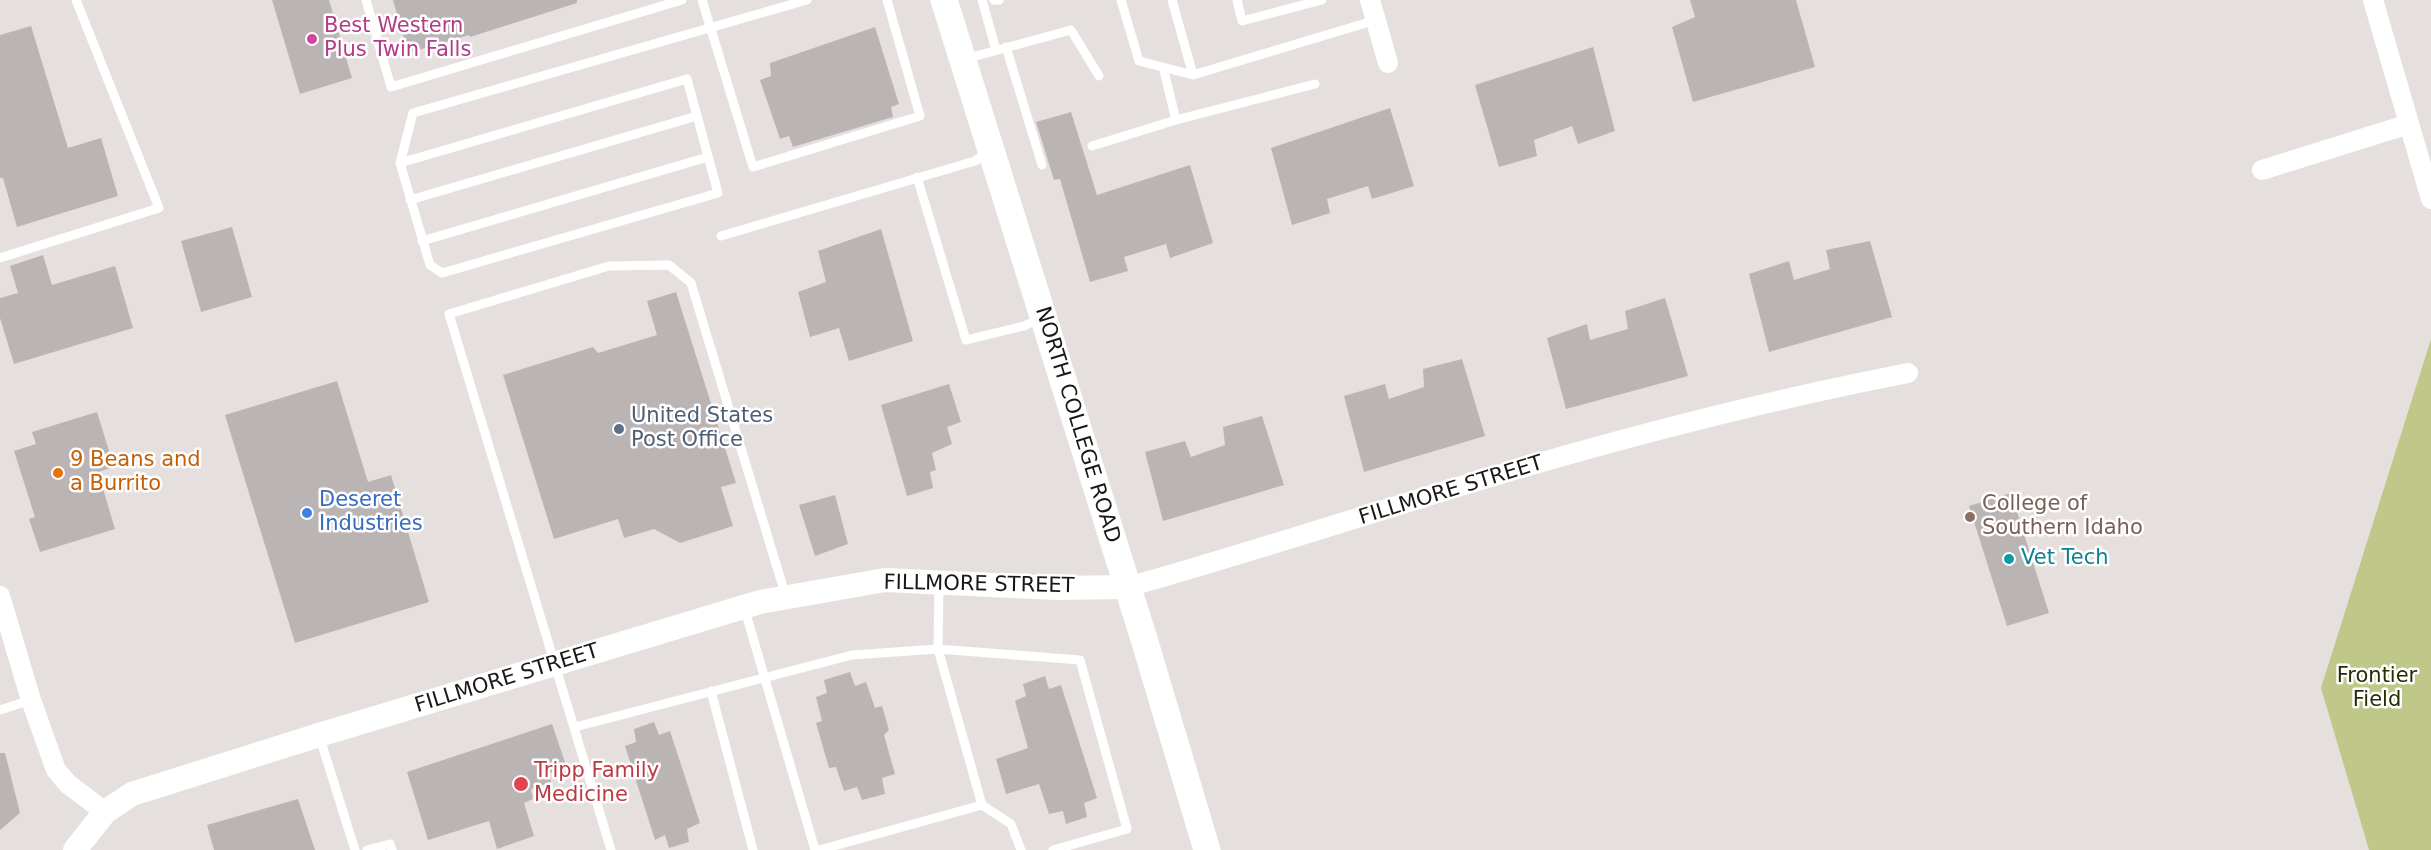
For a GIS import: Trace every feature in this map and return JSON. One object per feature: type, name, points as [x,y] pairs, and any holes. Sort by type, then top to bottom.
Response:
[{"type":"main road","name":"NORTH COLLEGE ROAD","points":[[944,0],[1208,850]]},
{"type":"street","points":[[1370,0],[1388,63]]},
{"type":"street","points":[[2373,0],[2431,199]]},
{"type":"street","points":[[2262,170],[2409,124]]},
{"type":"street","name":"FILLMORE STREET","points":[[75,850],[105,812],[132,794],[744,607],[786,597],[885,580],[1056,588],[1128,587],[1239,556],[1521,468],[1801,394],[1908,373]]},
{"type":"street","points":[[0,596],[56,770],[68,784],[105,812]]},
{"type":"lane","points":[[0,258],[159,208],[76,0]]},
{"type":"lane","points":[[366,0],[391,87],[655,4],[682,0]]},
{"type":"lane","points":[[702,0],[753,167],[920,116],[887,0]]},
{"type":"lane","points":[[400,163],[687,79],[718,193],[442,273],[430,266],[400,163],[413,113],[807,0]]},
{"type":"lane","points":[[982,0],[1042,165]]},
{"type":"lane","points":[[994,0],[999,0]]},
{"type":"lane","points":[[1121,0],[1139,60],[1193,75],[1376,21]]},
{"type":"lane","points":[[1172,0],[1193,75]]},
{"type":"lane","points":[[1237,0],[1242,21],[1322,0]]},
{"type":"lane","points":[[963,59],[1071,30],[1099,75]]},
{"type":"lane","points":[[1163,67],[1176,120]]},
{"type":"lane","points":[[1092,146],[1176,120],[1315,84]]},
{"type":"lane","points":[[410,200],[697,116]]},
{"type":"lane","points":[[721,236],[975,161],[991,149]]},
{"type":"lane","points":[[422,241],[708,157]]},
{"type":"lane","points":[[917,177],[966,340],[1024,326],[1043,317]]},
{"type":"lane","points":[[611,850],[449,314],[609,266],[669,265],[691,283],[786,597]]},
{"type":"lane","points":[[939,583],[938,649],[982,805],[1011,824],[1021,850]]},
{"type":"lane","points":[[744,607],[817,850],[982,805]]},
{"type":"lane","points":[[575,727],[852,655],[938,649],[1080,660],[1127,829],[1053,850]]},
{"type":"lane","points":[[711,691],[753,850]]},
{"type":"lane","points":[[0,710],[32,700]]},
{"type":"lane","points":[[319,735],[355,850]]},
{"type":"lane","points":[[367,850],[390,844],[392,850]]},
{"type":"green space","name":"Frontier Field","points":[[2431,339],[2431,850],[2369,850],[2321,688]]},
{"type":"building","name":"Best Western Plus Twin Falls","points":[[272,0],[329,0],[352,78],[300,94]]},
{"type":"building","points":[[393,0],[577,0],[577,3],[470,37],[469,35],[408,53]]},
{"type":"building","points":[[1690,0],[1796,0],[1815,67],[1693,102],[1672,27],[1695,17]]},
{"type":"building","points":[[31,26],[68,148],[101,138],[118,196],[17,227],[3,178],[0,178],[0,35]]},
{"type":"building","points":[[875,27],[899,104],[891,107],[893,117],[793,147],[789,136],[780,139],[760,80],[771,76],[770,63]]},
{"type":"building","points":[[1593,47],[1615,131],[1578,144],[1572,126],[1534,140],[1537,156],[1499,167],[1475,85]]},
{"type":"building","points":[[1390,108],[1414,186],[1372,199],[1368,186],[1327,199],[1330,213],[1292,225],[1271,148]]},
{"type":"building","points":[[1071,112],[1097,195],[1190,165],[1213,243],[1170,258],[1166,244],[1124,257],[1128,271],[1090,282],[1060,179],[1054,180],[1036,122]]},
{"type":"building","points":[[232,227],[252,297],[201,312],[181,241]]},
{"type":"building","points":[[881,229],[913,341],[849,361],[839,328],[810,337],[798,292],[826,282],[818,251]]},
{"type":"building","points":[[1870,241],[1892,317],[1769,352],[1749,274],[1789,261],[1794,280],[1830,269],[1826,250]]},
{"type":"building","points":[[43,255],[52,285],[115,266],[133,328],[14,364],[0,318],[0,298],[18,293],[10,266]]},
{"type":"building","name":"United States Post Office","points":[[676,292],[736,483],[721,487],[733,526],[680,543],[654,529],[624,538],[618,519],[554,539],[503,375],[593,347],[598,353],[657,335],[647,301]]},
{"type":"building","points":[[1665,298],[1688,376],[1566,409],[1547,338],[1587,324],[1590,340],[1628,329],[1625,311]]},
{"type":"building","points":[[1462,359],[1485,436],[1364,472],[1344,396],[1385,384],[1389,399],[1424,387],[1423,369]]},
{"type":"building","points":[[337,381],[368,482],[391,475],[429,602],[295,643],[225,415]]},
{"type":"building","points":[[949,384],[961,422],[947,427],[952,444],[932,453],[936,470],[930,472],[933,488],[907,496],[881,405]]},
{"type":"building","points":[[97,412],[114,467],[98,472],[115,529],[40,552],[29,519],[35,517],[14,451],[36,444],[32,432]]},
{"type":"building","points":[[1262,416],[1284,485],[1163,521],[1145,452],[1185,441],[1191,457],[1225,445],[1223,427]]},
{"type":"building","name":"Vet Tech","points":[[2011,493],[2049,613],[2007,626],[1969,506]]},
{"type":"building","points":[[835,495],[848,544],[815,556],[799,505]]},
{"type":"building","points":[[850,672],[855,686],[866,682],[875,708],[882,706],[889,730],[884,735],[895,774],[882,778],[885,794],[862,800],[857,787],[844,791],[836,767],[829,768],[816,723],[822,721],[816,697],[827,693],[824,680]]},
{"type":"building","points":[[1045,676],[1049,689],[1061,685],[1097,798],[1084,803],[1087,817],[1066,824],[1063,811],[1049,814],[1039,784],[1006,794],[996,759],[1028,748],[1015,701],[1026,696],[1023,684]]},
{"type":"building","points":[[654,722],[659,735],[670,731],[700,823],[687,829],[689,842],[669,848],[665,835],[655,840],[625,746],[636,742],[634,729]]},
{"type":"building","points":[[552,724],[567,768],[549,773],[551,782],[531,789],[533,799],[524,803],[534,836],[497,849],[489,821],[428,840],[407,772]]},
{"type":"building","points":[[0,753],[5,753],[20,813],[0,830]]},
{"type":"building","points":[[298,799],[315,850],[214,850],[207,825]]},
{"type":"place","name":"Best Western Plus Twin Falls","points":[[312,39]]},
{"type":"place","name":"United States Post Office","points":[[619,429]]},
{"type":"place","name":"9 Beans and a Burrito","points":[[58,473]]},
{"type":"place","name":"Deseret Industries","points":[[307,513]]},
{"type":"place","name":"College of Southern Idaho","points":[[1970,517]]},
{"type":"place","name":"Vet Tech","points":[[2009,559]]},
{"type":"place","name":"Tripp Family Medicine","points":[[521,784]]}]
